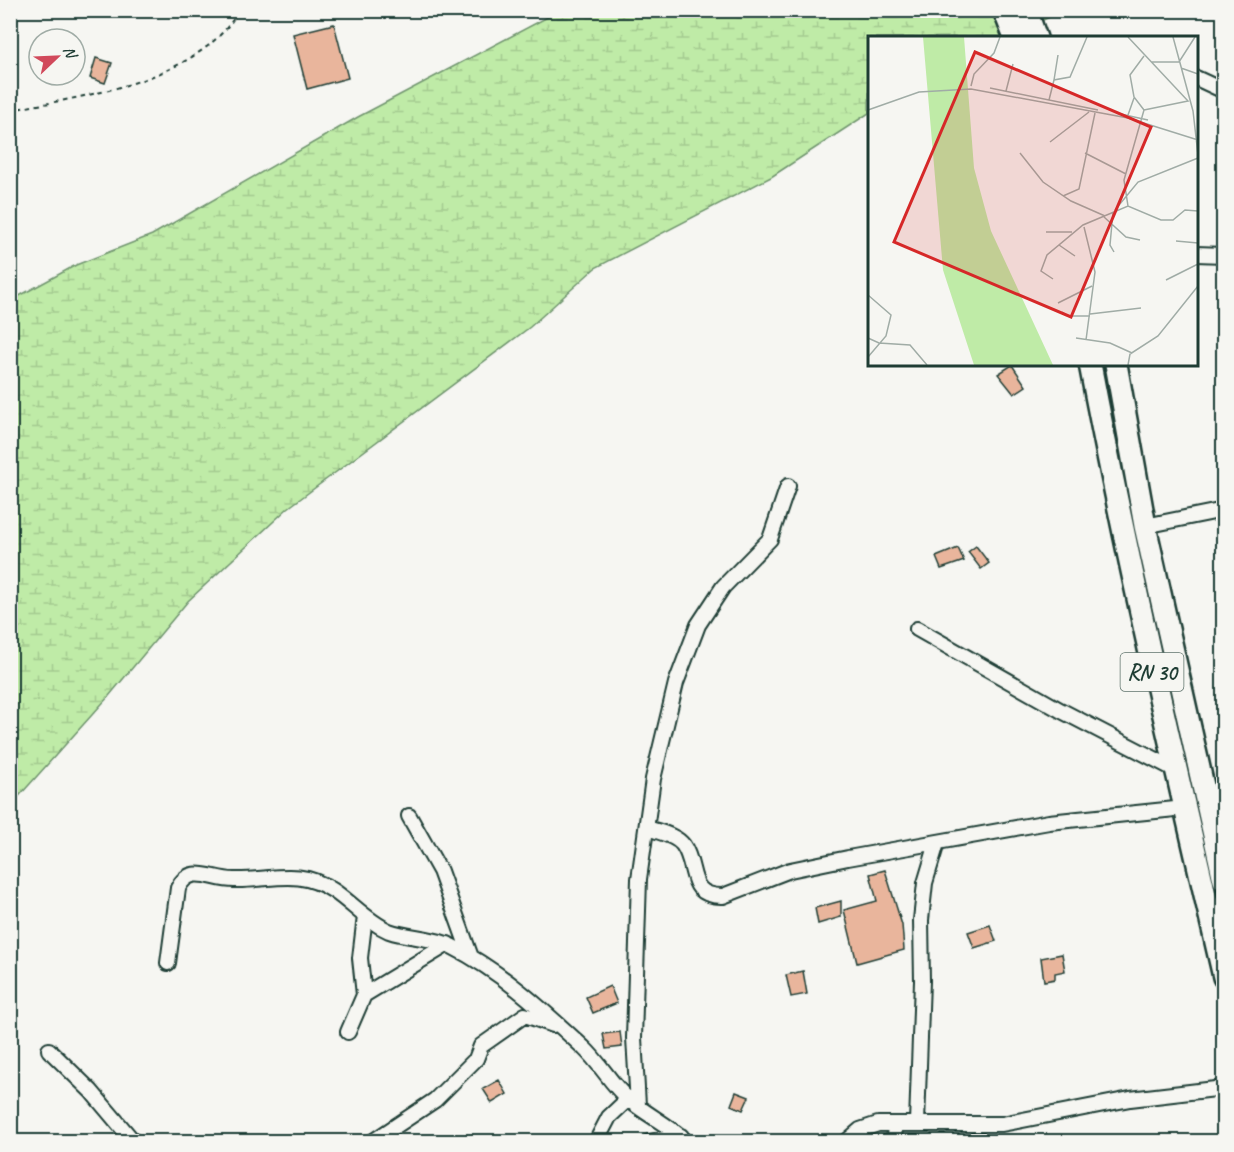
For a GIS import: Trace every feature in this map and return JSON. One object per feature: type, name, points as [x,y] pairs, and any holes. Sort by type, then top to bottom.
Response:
[{"type":"main road","points":[[1004,10],[1014,36]]},
{"type":"main road","points":[[1026,10],[1035,36]]},
{"type":"main road","name":"RN 30","points":[[1090,366],[1122,534],[1174,769],[1185,807],[1224,977]]},
{"type":"main road","name":"RN 30","points":[[1116,366],[1145,526],[1224,880]]},
{"type":"street","points":[[1198,78],[1224,91]]},
{"type":"street","points":[[1198,254],[1224,255]]},
{"type":"street","points":[[633,1102],[639,891],[653,779],[676,683],[698,625],[723,587],[770,539],[788,486]]},
{"type":"street","points":[[1145,526],[1224,510]]},
{"type":"street","points":[[917,629],[1060,710],[1174,769]]},
{"type":"street","points":[[648,828],[674,837],[682,844],[695,881],[702,891],[711,896],[723,896],[790,870],[1048,822],[1185,807]]},
{"type":"street","points":[[409,816],[440,871],[471,957]]},
{"type":"street","points":[[916,1123],[922,981],[921,920],[925,883],[938,843]]},
{"type":"street","points":[[168,963],[177,888],[183,877],[191,874],[233,880],[282,875],[311,879],[333,890],[365,916],[388,930],[448,945],[492,969],[584,1049],[633,1102],[684,1138]]},
{"type":"street","points":[[348,1032],[364,995],[360,958],[365,916]]},
{"type":"street","points":[[364,995],[448,945]]},
{"type":"street","points":[[524,996],[525,1016]]},
{"type":"street","points":[[525,1016],[558,1027]]},
{"type":"street","points":[[372,1142],[435,1100],[476,1059],[481,1046],[525,1016]]},
{"type":"street","points":[[49,1050],[91,1091],[134,1142]]},
{"type":"street","points":[[846,1142],[860,1130],[878,1124],[1002,1124],[1130,1099],[1224,1088]]},
{"type":"street","points":[[596,1142],[609,1118],[633,1102]]},
{"type":"street","points":[[894,1124],[895,1142]]},
{"type":"street","points":[[649,1142],[684,1138]]},
{"type":"path","points":[[10,110],[117,90],[152,76],[201,51],[233,22],[239,10]]},
{"type":"green space","points":[[559,11],[1063,11],[1007,36],[868,36],[868,114],[771,177],[595,268],[530,327],[288,508],[188,601],[109,696],[11,805],[10,301],[76,265],[152,235],[358,117]]},
{"type":"building","points":[[334,24],[348,78],[307,89],[293,34]]},
{"type":"building","points":[[96,58],[112,63],[105,83],[90,78]]},
{"type":"building","points":[[1013,366],[1026,386],[1014,394],[998,374]]},
{"type":"building","points":[[976,546],[989,563],[981,569],[968,552]]},
{"type":"building","points":[[958,548],[964,561],[941,569],[936,557]]},
{"type":"building","points":[[885,870],[902,925],[904,950],[857,963],[844,910],[877,901],[870,874]]},
{"type":"building","points":[[841,901],[841,917],[818,924],[815,908]]},
{"type":"building","points":[[990,925],[996,941],[974,948],[968,932]]},
{"type":"building","points":[[1062,954],[1065,971],[1055,973],[1055,979],[1044,981],[1041,958]]},
{"type":"building","points":[[803,971],[807,994],[791,997],[786,975]]},
{"type":"building","points":[[610,986],[617,1003],[593,1013],[586,997]]},
{"type":"building","points":[[620,1032],[622,1047],[606,1049],[603,1034]]},
{"type":"building","points":[[499,1080],[507,1094],[492,1103],[483,1089]]},
{"type":"building","points":[[736,1092],[749,1097],[743,1110],[731,1105]]}]
